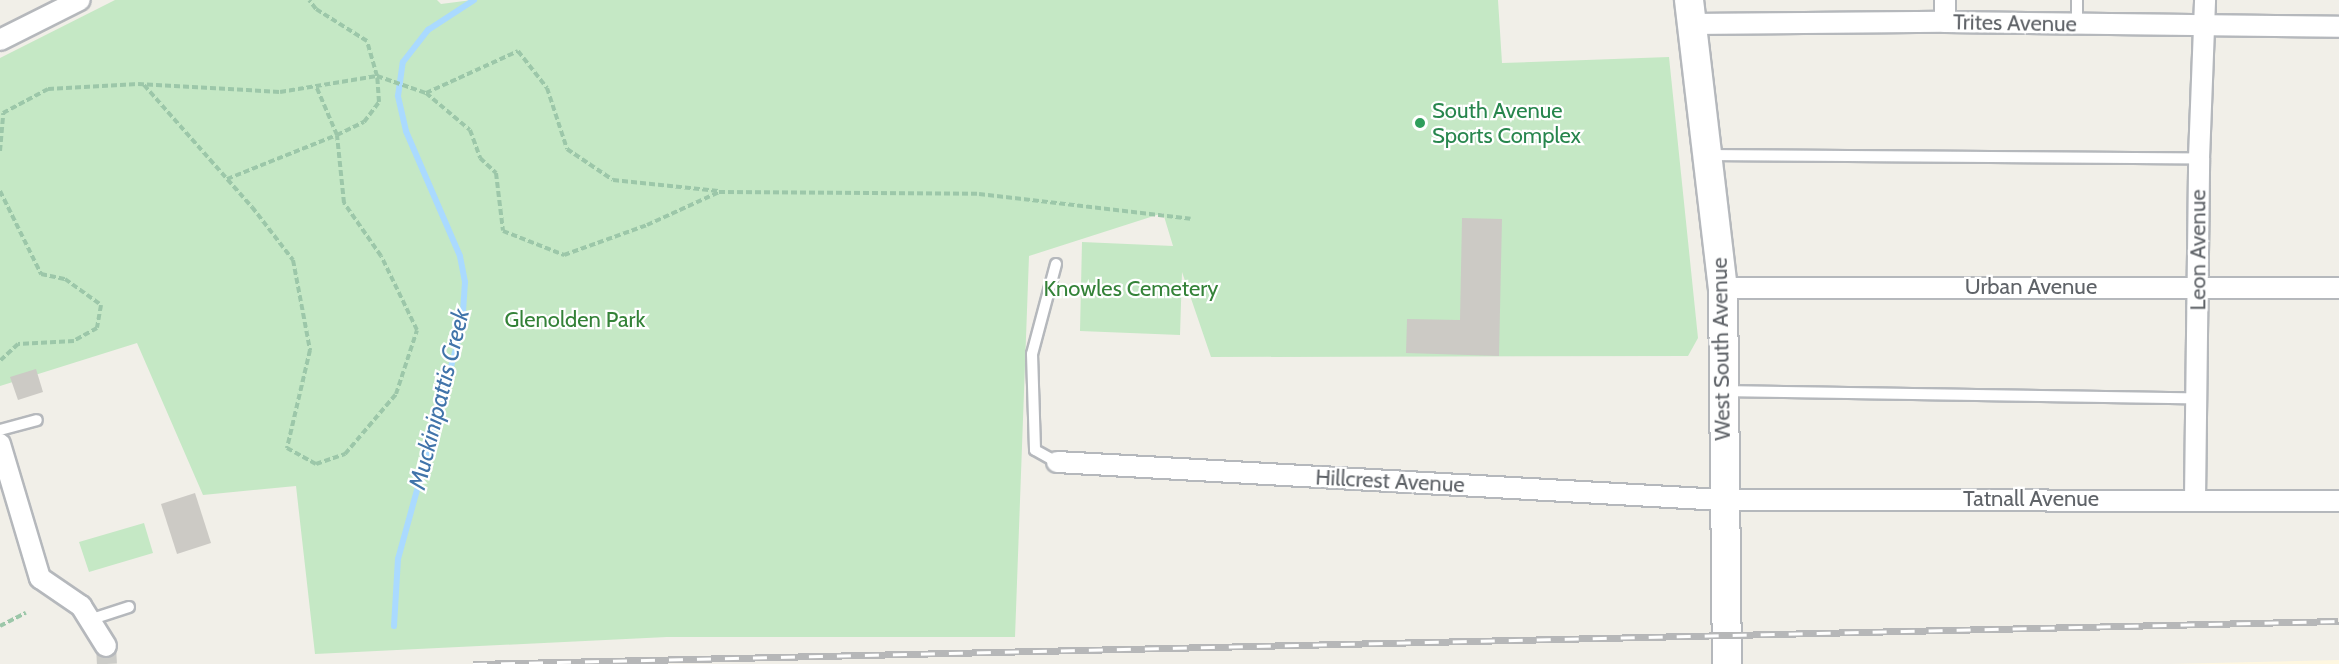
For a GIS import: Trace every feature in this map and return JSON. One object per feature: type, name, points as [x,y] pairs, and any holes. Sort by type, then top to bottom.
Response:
[{"type":"street","points":[[0,40],[80,0]]},
{"type":"street","points":[[1945,0],[1945,22]]},
{"type":"street","name":"Leon Avenue","points":[[2195,499],[2199,158],[2205,0]]},
{"type":"street","name":"Trites Avenue","points":[[1690,12],[1945,22],[2339,27]]},
{"type":"street","name":"West South Avenue","points":[[1690,12],[1724,288],[1723,500],[1727,664]]},
{"type":"street","name":"Urban Avenue","points":[[1724,288],[2199,286],[2339,288]]},
{"type":"street","points":[[0,444],[40,578],[81,606],[106,646]]},
{"type":"street","name":"Hillcrest Avenue","points":[[1057,462],[1723,500]]},
{"type":"street","name":"Tatnall Avenue","points":[[1723,500],[2339,501]]},
{"type":"lane","points":[[2077,0],[2077,24]]},
{"type":"lane","points":[[1707,155],[2199,158]]},
{"type":"lane","points":[[1056,264],[1032,354],[1035,450],[1057,462]]},
{"type":"lane","points":[[1723,391],[2196,398]]},
{"type":"lane","points":[[0,430],[37,420]]},
{"type":"lane","points":[[89,620],[129,608]]},
{"type":"path","points":[[227,178],[338,135],[364,122],[379,102],[368,41],[316,9],[309,0]]},
{"type":"path","points":[[426,93],[518,51],[548,88],[567,149],[613,180],[719,192],[979,194],[1191,219]]},
{"type":"path","points":[[0,151],[2,114],[48,89],[144,85],[280,92],[376,76],[426,93],[470,130],[480,158],[496,173],[503,231],[564,255],[647,225],[719,192]]},
{"type":"path","points":[[144,85],[227,178],[293,260],[310,350],[287,448],[316,464],[345,454],[396,394],[417,330],[381,256],[344,203],[338,135],[316,86]]},
{"type":"path","points":[[0,191],[41,274],[66,279],[101,305],[97,328],[74,341],[18,344],[0,361]]},
{"type":"path","points":[[0,626],[26,613]]},
{"type":"shaded area","points":[[2339,660],[2339,664],[2169,664]]},
{"type":"green space","name":"Glenolden Park","points":[[115,0],[437,0],[441,4],[472,0],[1498,0],[1502,63],[1669,57],[1698,338],[1688,356],[1211,357],[1182,272],[1180,335],[1080,331],[1082,242],[1173,246],[1163,213],[1029,256],[1015,637],[667,637],[315,654],[296,486],[203,495],[137,343],[0,386],[0,58]]},
{"type":"green space","points":[[144,523],[153,553],[89,572],[79,542]]},
{"type":"building","points":[[1462,218],[1502,219],[1499,356],[1406,353],[1407,319],[1460,320]]},
{"type":"building","points":[[36,369],[43,392],[18,400],[10,377]]},
{"type":"building","points":[[195,493],[211,543],[177,554],[161,504]]},
{"type":"waterway","name":"Muckinipattis Creek","points":[[394,626],[398,559],[462,326],[465,282],[460,256],[406,131],[398,96],[403,62],[428,30],[474,0]]},
{"type":"tunnel","points":[[106,646],[107,664]]},
{"type":"railway","points":[[473,664],[2339,621]]},
{"type":"place","name":"South Avenue Sports Complex","points":[[1420,123]]},
{"type":"park label","name":"Knowles Cemetery","points":[[1131,289]]}]
